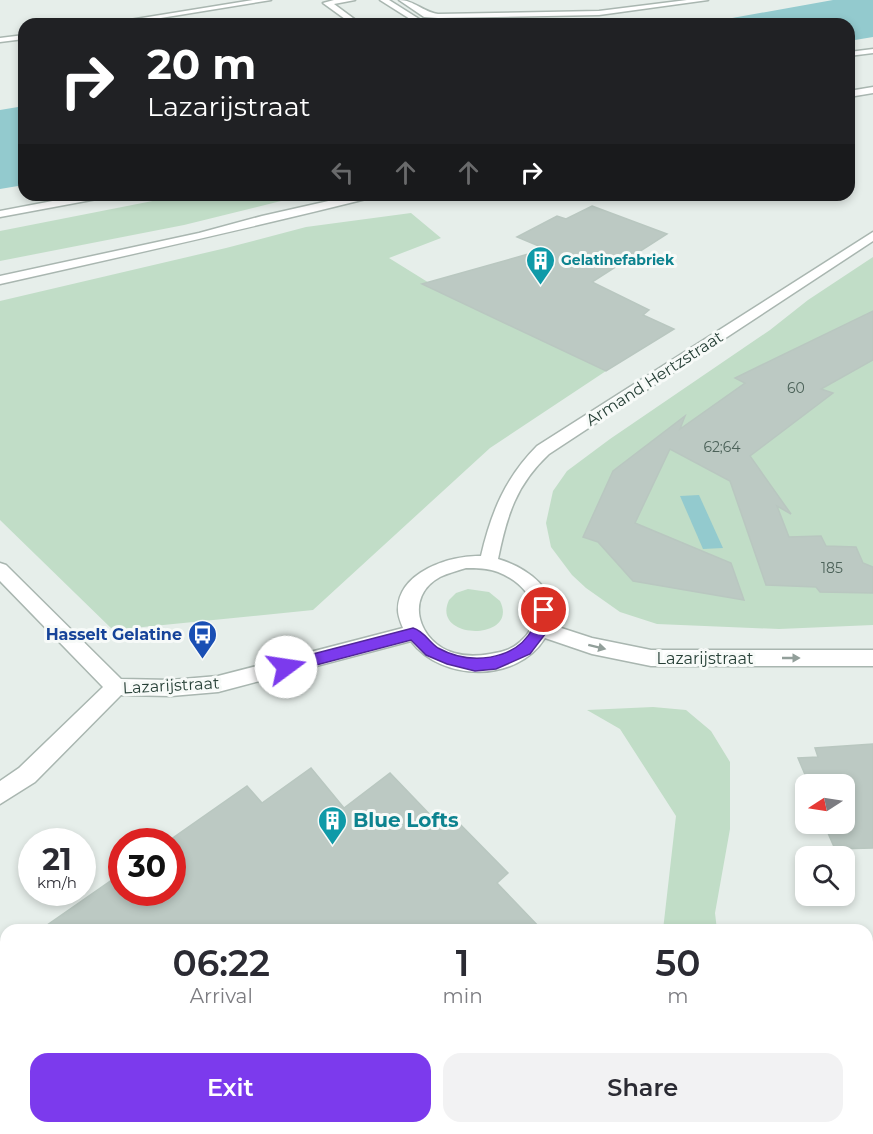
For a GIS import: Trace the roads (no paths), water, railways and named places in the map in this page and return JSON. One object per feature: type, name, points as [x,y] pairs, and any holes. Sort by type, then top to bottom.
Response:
[{"type":"street","points":[[149,18],[267,0]]},
{"type":"street","points":[[348,18],[327,3],[351,0]]},
{"type":"street","points":[[384,0],[413,18]]},
{"type":"street","points":[[403,0],[427,15],[438,16],[599,13],[704,0]]},
{"type":"street","points":[[0,40],[18,37]]},
{"type":"street","points":[[855,53],[873,51]]},
{"type":"street","points":[[855,93],[873,90]]},
{"type":"street","points":[[0,214],[70,201]]},
{"type":"street","points":[[0,280],[201,236],[262,219],[343,201]]},
{"type":"street","name":"Armand Hertzstraat","points":[[488,562],[500,508],[508,491],[529,462],[543,450],[873,236]]},
{"type":"street","points":[[488,562],[514,572],[536,590],[544,610],[541,629],[525,650],[516,655],[496,663],[475,665],[431,651],[413,633],[407,608],[414,590],[426,576],[445,566],[488,562]]},
{"type":"street","points":[[0,570],[116,687]]},
{"type":"street","name":"Lazarijstraat","points":[[541,629],[592,646],[651,658],[873,658]]},
{"type":"street","name":"Lazarijstraat","points":[[0,794],[27,775],[116,687],[171,688],[218,684],[413,633]]},
{"type":"water","points":[[833,0],[873,0],[873,37],[855,40],[855,18],[732,18]]},
{"type":"water","points":[[18,107],[18,186],[0,189],[0,110]]},
{"type":"water","points":[[699,495],[723,548],[703,549],[680,496]]},
{"type":"place","name":"Gelatinefabriek","points":[[540,286]]},
{"type":"place","name":"Hasselt Gelatine","points":[[203,660]]},
{"type":"place","name":"Blue Lofts","points":[[332,846]]}]
